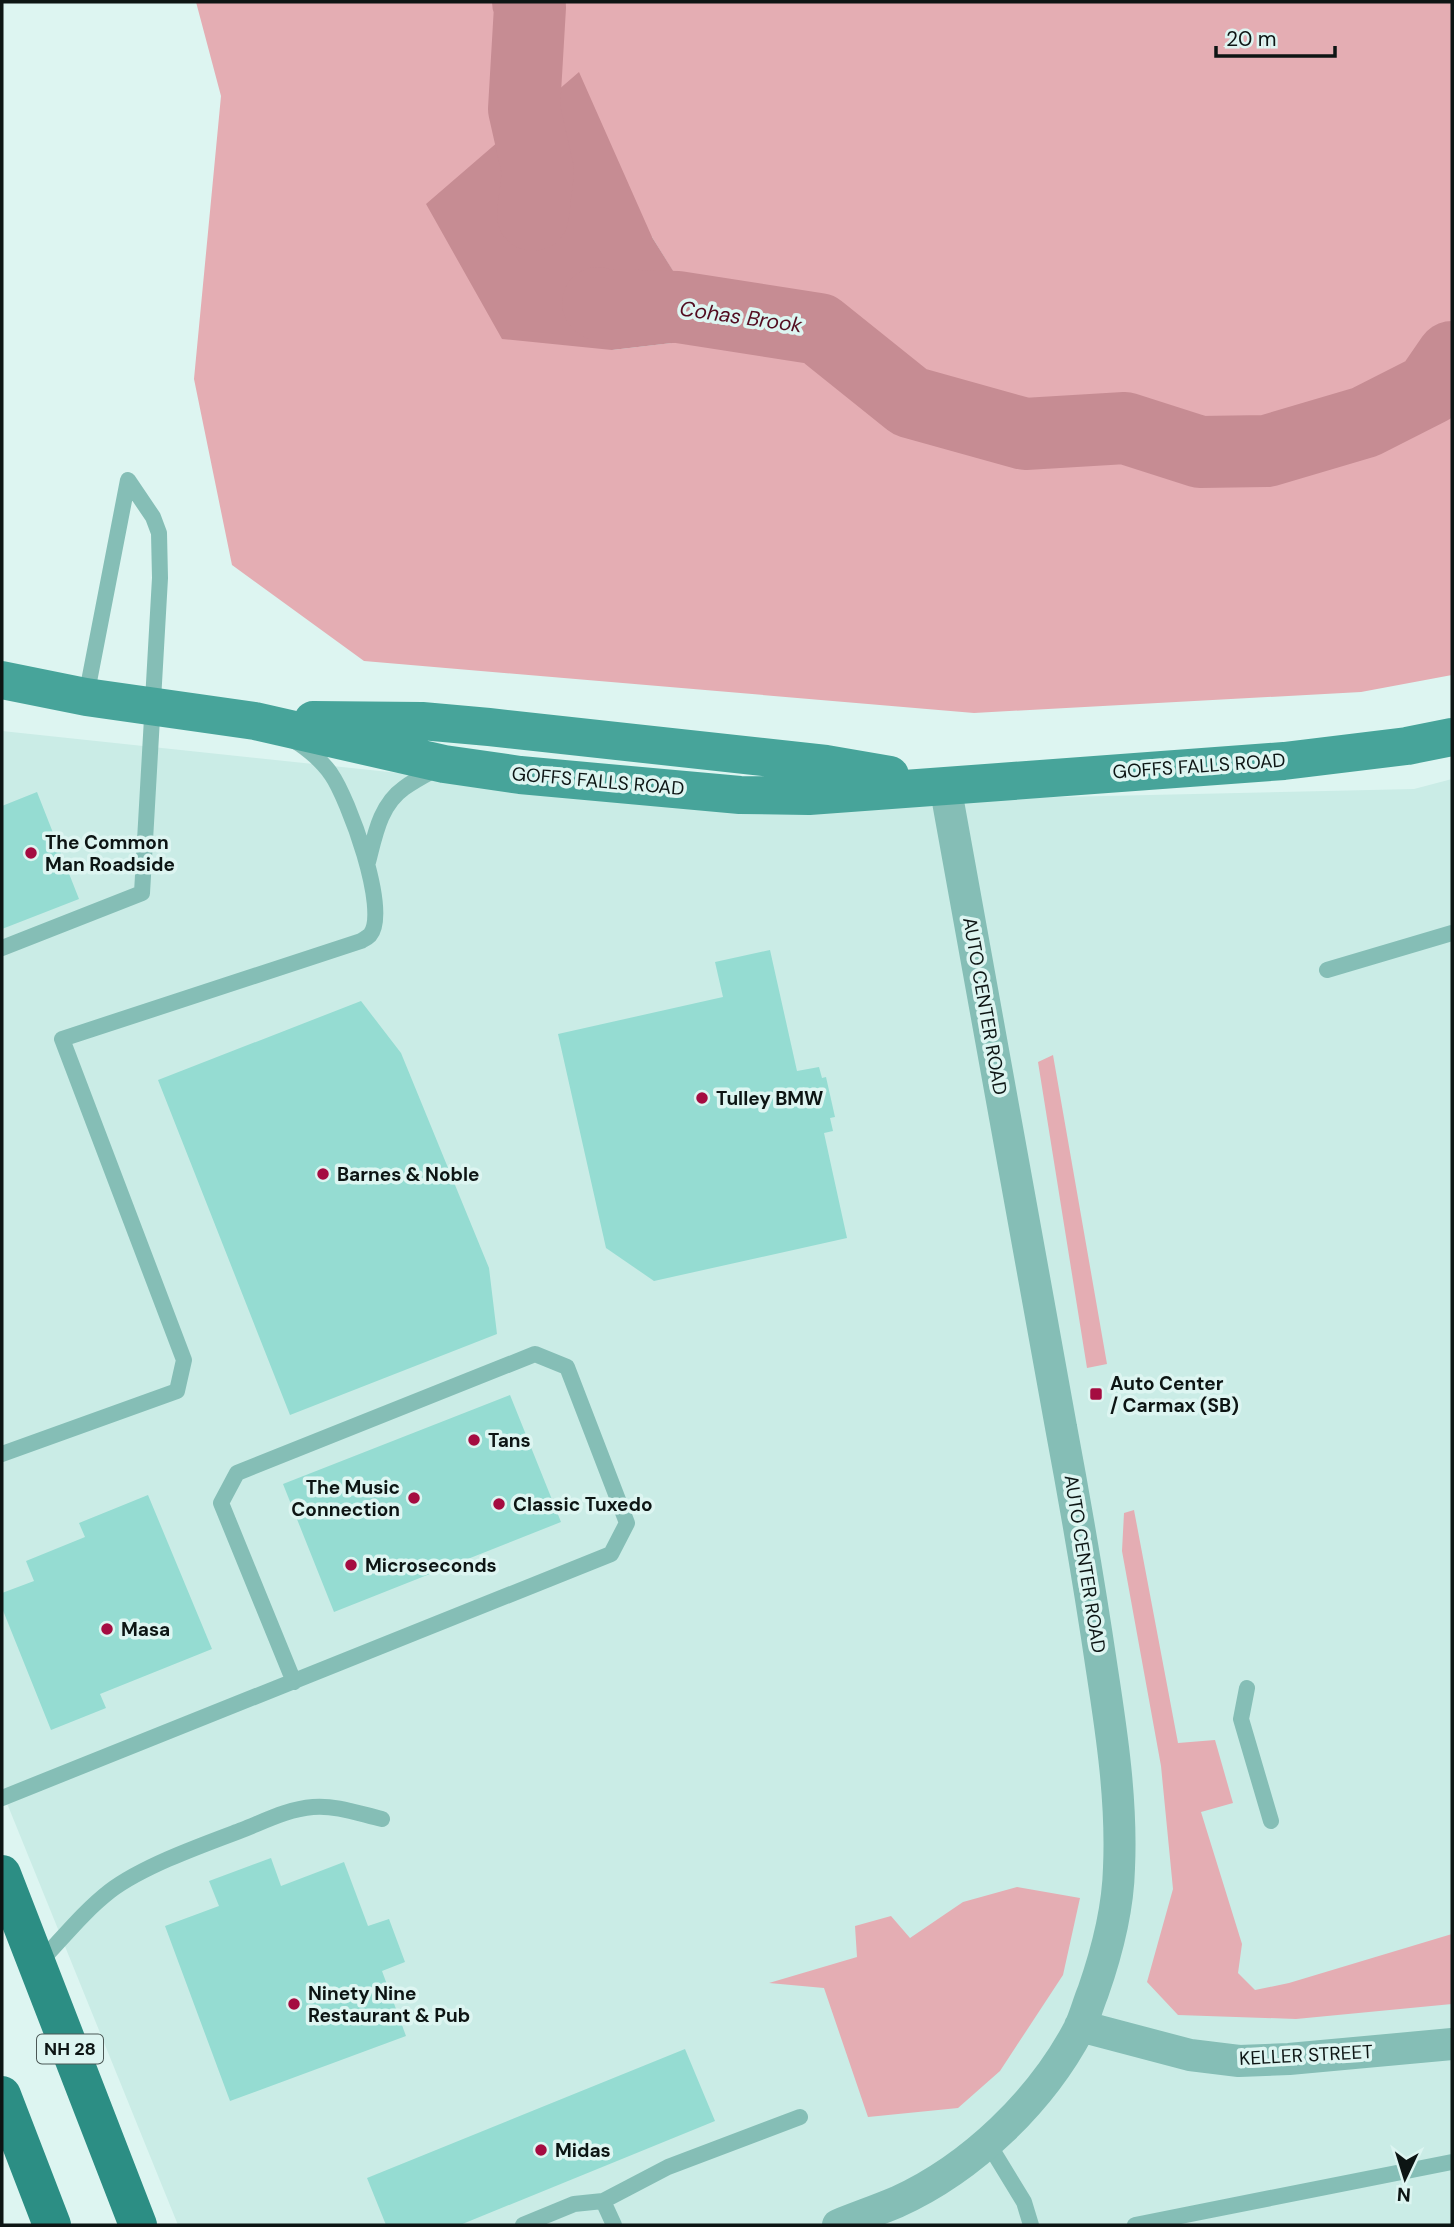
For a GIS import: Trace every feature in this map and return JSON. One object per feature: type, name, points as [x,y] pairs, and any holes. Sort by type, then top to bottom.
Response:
[{"type":"main road","name":"NH 28","points":[[2,1874],[138,2225]]},
{"type":"main road","points":[[2,2095],[52,2225]]},
{"type":"street","name":"GOFFS FALLS ROAD","points":[[2,680],[86,696],[255,721],[444,764],[520,775],[740,795],[809,796],[1284,761],[1407,746],[1452,737]]},
{"type":"street","name":"GOFFS FALLS ROAD","points":[[2,692],[86,696]]},
{"type":"street","name":"GOFFS FALLS ROAD","points":[[255,721],[375,720],[475,726],[826,764],[945,785]]},
{"type":"street","name":"AUTO CENTER ROAD","points":[[838,2225],[901,2200],[951,2171],[988,2143],[1021,2111],[1055,2068],[1080,2026],[1104,1960],[1114,1915],[1119,1870],[1119,1825],[1112,1736],[1073,1489],[945,785]]},
{"type":"street","name":"KELLER STREET","points":[[1080,2026],[1190,2054],[1239,2061],[1289,2060],[1452,2044]]},
{"type":"lane","points":[[2,948],[142,893],[160,578],[159,533],[153,517],[128,480],[86,696]]},
{"type":"lane","points":[[2,1454],[177,1391],[184,1360],[62,1039],[360,941],[370,934],[375,921],[376,908],[368,865],[348,805],[331,772],[299,743],[255,721]]},
{"type":"lane","points":[[368,865],[384,811],[402,789],[444,764]]},
{"type":"lane","points":[[1327,970],[1452,933]]},
{"type":"lane","points":[[2,1798],[293,1682],[611,1554],[627,1523],[567,1367],[535,1354],[237,1474],[221,1503],[293,1682]]},
{"type":"lane","points":[[1247,1688],[1241,1719],[1271,1821]]},
{"type":"lane","points":[[38,1964],[90,1908],[113,1889],[192,1850],[286,1813],[303,1809],[316,1807],[348,1810],[382,1819]]},
{"type":"lane","points":[[523,2225],[574,2204],[603,2201],[668,2167],[800,2117]]},
{"type":"lane","points":[[988,2143],[1024,2202],[1031,2225]]},
{"type":"lane","points":[[1135,2225],[1452,2162]]},
{"type":"lane","points":[[603,2201],[614,2225]]},
{"type":"shaded area","points":[[196,2],[1452,2],[1452,675],[1361,692],[974,713],[364,661],[232,565],[194,379],[221,96]],"holes":[[[652,237],[714,338],[612,350]]]},
{"type":"shaded area","points":[[579,72],[652,237],[715,338],[612,350],[502,339],[426,204]]},
{"type":"shaded area","points":[[2,731],[700,805],[1414,789],[1452,779],[1452,2225],[178,2225],[2,1791]]},
{"type":"shaded area","points":[[1053,1055],[1107,1364],[1087,1368],[1038,1062]]},
{"type":"shaded area","points":[[1134,1510],[1178,1743],[1215,1740],[1233,1803],[1201,1812],[1242,1944],[1238,1973],[1255,1990],[1289,1983],[1452,1934],[1452,2004],[1296,2019],[1178,2015],[1147,1982],[1173,1889],[1161,1766],[1122,1551],[1124,1513]]},
{"type":"shaded area","points":[[1017,1887],[1080,1898],[1063,1975],[1000,2071],[958,2108],[868,2117],[824,1988],[769,1983],[857,1957],[855,1926],[891,1916],[910,1938],[963,1902]]},
{"type":"building","name":"The Common Man Roadside","points":[[37,792],[79,899],[2,929],[2,806]]},
{"type":"building","name":"Tulley BMW","points":[[770,950],[797,1071],[819,1067],[822,1078],[826,1077],[835,1117],[830,1118],[833,1131],[824,1133],[847,1238],[654,1281],[606,1248],[558,1034],[723,997],[715,962]]},
{"type":"building","name":"Barnes & Noble","points":[[361,1001],[401,1053],[489,1268],[497,1334],[290,1415],[158,1080]]},
{"type":"building","points":[[510,1395],[561,1522],[334,1612],[283,1484]]},
{"type":"building","name":"Masa","points":[[148,1495],[212,1649],[100,1694],[106,1708],[51,1730],[2,1608],[2,1593],[34,1581],[26,1561],[85,1537],[79,1523]]},
{"type":"building","name":"Ninety Nine Restaurant & Pub","points":[[271,1858],[281,1886],[344,1862],[368,1926],[389,1919],[405,1962],[382,1971],[406,2036],[230,2101],[165,1926],[219,1906],[209,1881]]},
{"type":"building","name":"Midas","points":[[685,2049],[715,2121],[460,2225],[386,2225],[367,2178]]},
{"type":"waterway","name":"Cohas Brook","points":[[528,2],[530,7],[524,109],[538,171],[533,215]]},
{"type":"waterway","name":"Cohas Brook","points":[[598,303],[678,307],[819,329],[910,402],[1025,434],[1125,428],[1200,452],[1267,451],[1365,422],[1430,389],[1452,357]]},
{"type":"place","name":"The Common Man Roadside","points":[[31,853]]},
{"type":"place","name":"Tulley BMW","points":[[702,1098]]},
{"type":"place","name":"Barnes & Noble","points":[[323,1174]]},
{"type":"place","name":"Auto Center / Carmax (SB)","points":[[1096,1394]]},
{"type":"place","name":"Tans","points":[[474,1440]]},
{"type":"place","name":"The Music Connection","points":[[414,1498]]},
{"type":"place","name":"Classic Tuxedo","points":[[499,1504]]},
{"type":"place","name":"Microseconds","points":[[351,1565]]},
{"type":"place","name":"Masa","points":[[107,1629]]},
{"type":"place","name":"Ninety Nine Restaurant & Pub","points":[[294,2004]]},
{"type":"place","name":"Midas","points":[[541,2150]]}]
